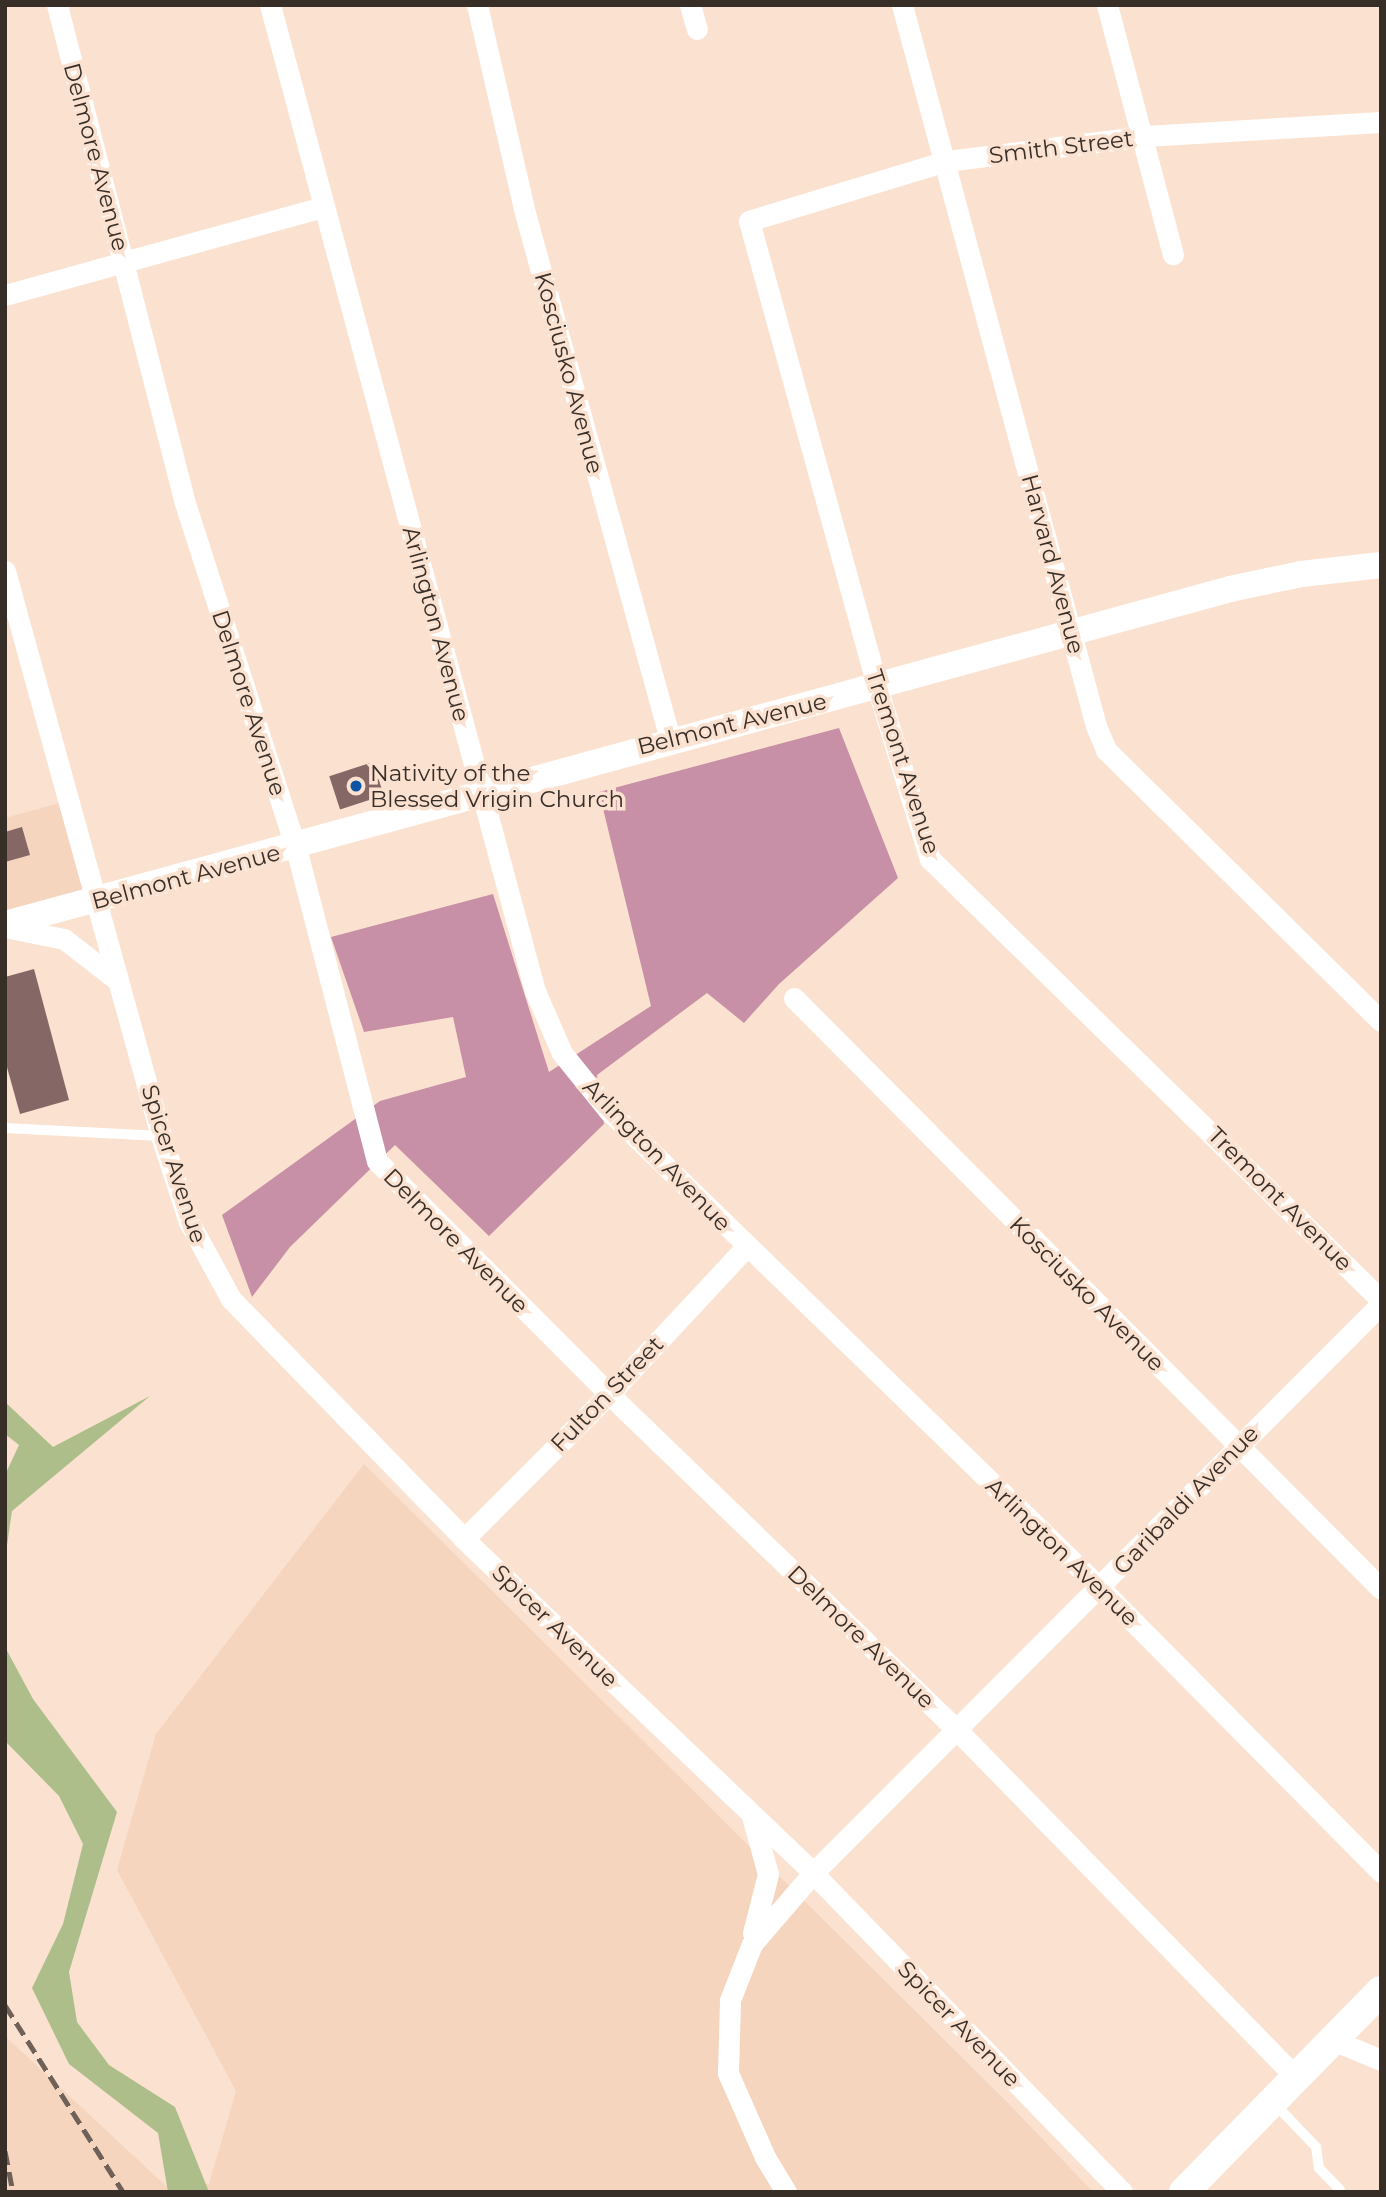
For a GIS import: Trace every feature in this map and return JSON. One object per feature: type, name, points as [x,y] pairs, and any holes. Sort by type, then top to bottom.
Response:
[{"type":"main road","points":[[1196,2188],[1272,2101],[1381,1991]]},
{"type":"street","name":"Delmore Avenue","points":[[57,5],[185,503],[296,848],[377,1161],[609,1394],[957,1730],[1296,2077]]},
{"type":"street","name":"Arlington Avenue","points":[[270,5],[535,990],[562,1053],[609,1111],[1101,1589],[1381,1872]]},
{"type":"street","name":"Kosciusko Avenue","points":[[477,5],[525,213],[670,739]]},
{"type":"street","points":[[690,5],[697,29]]},
{"type":"street","name":"Harvard Avenue","points":[[902,5],[1096,726],[1106,750],[1381,1021]]},
{"type":"street","points":[[1107,5],[1145,136],[1173,254]]},
{"type":"street","name":"Smith Street","points":[[750,221],[946,161],[1145,136],[1381,122]]},
{"type":"street","points":[[5,295],[323,207]]},
{"type":"street","name":"Tremont Avenue","points":[[750,221],[877,687],[930,859],[1381,1302]]},
{"type":"street","name":"Belmont Avenue","points":[[5,926],[296,848],[670,739],[877,687],[1277,579],[1381,565]]},
{"type":"street","name":"Spicer Avenue","points":[[5,571],[161,1136],[189,1222],[231,1299],[464,1539],[813,1873],[1122,2192]]},
{"type":"street","points":[[5,926],[64,939],[118,981]]},
{"type":"street","name":"Kosciusko Avenue","points":[[794,998],[1237,1447],[1381,1589]]},
{"type":"street","name":"Fulton Street","points":[[464,1539],[609,1394],[746,1247]]},
{"type":"street","name":"Garibaldi Avenue","points":[[752,1944],[813,1873],[1101,1589],[1381,1302]]},
{"type":"street","points":[[751,1814],[768,1874],[752,1944],[730,2000],[728,2073],[765,2157],[786,2192]]},
{"type":"street","points":[[1333,2040],[1381,2060]]},
{"type":"lane","points":[[5,1128],[161,1136]]},
{"type":"lane","points":[[1272,2101],[1316,2147],[1319,2168],[1340,2190]]},
{"type":"shaded area","points":[[839,728],[898,878],[779,984],[744,1023],[707,993],[597,1075],[604,1124],[489,1236],[395,1145],[290,1247],[252,1297],[222,1215],[380,1101],[466,1077],[453,1017],[364,1032],[331,937],[493,894],[549,1072],[651,1006],[599,792]]},
{"type":"shaded area","points":[[67,801],[91,892],[5,915],[5,818]]},
{"type":"shaded area","points":[[150,1396],[12,1511],[5,1559],[5,1475],[19,1445],[5,1434],[5,1402],[53,1447]]},
{"type":"shaded area","points":[[364,1464],[1006,2101],[1093,2192],[5,2192],[5,2036],[167,2187],[209,2184],[236,2091],[117,1870],[156,1734]]},
{"type":"shaded area","points":[[5,1647],[33,1699],[117,1812],[69,1972],[77,2022],[109,2065],[175,2107],[209,2192],[168,2192],[158,2133],[69,2064],[32,1988],[63,1924],[83,1844],[59,1796],[5,1741]]},
{"type":"building","name":"Nativity of the Blessed Vrigin Church","points":[[373,762],[384,795],[340,810],[329,776]]},
{"type":"building","points":[[22,827],[30,855],[5,862],[5,832]]},
{"type":"building","points":[[34,969],[69,1100],[20,1114],[5,1060],[5,977]]},
{"type":"railway","points":[[5,2005],[123,2192]]},
{"type":"railway","points":[[5,2151],[13,2192]]},
{"type":"place","name":"Nativity of the Blessed Vrigin Church","points":[[356,786]]}]
